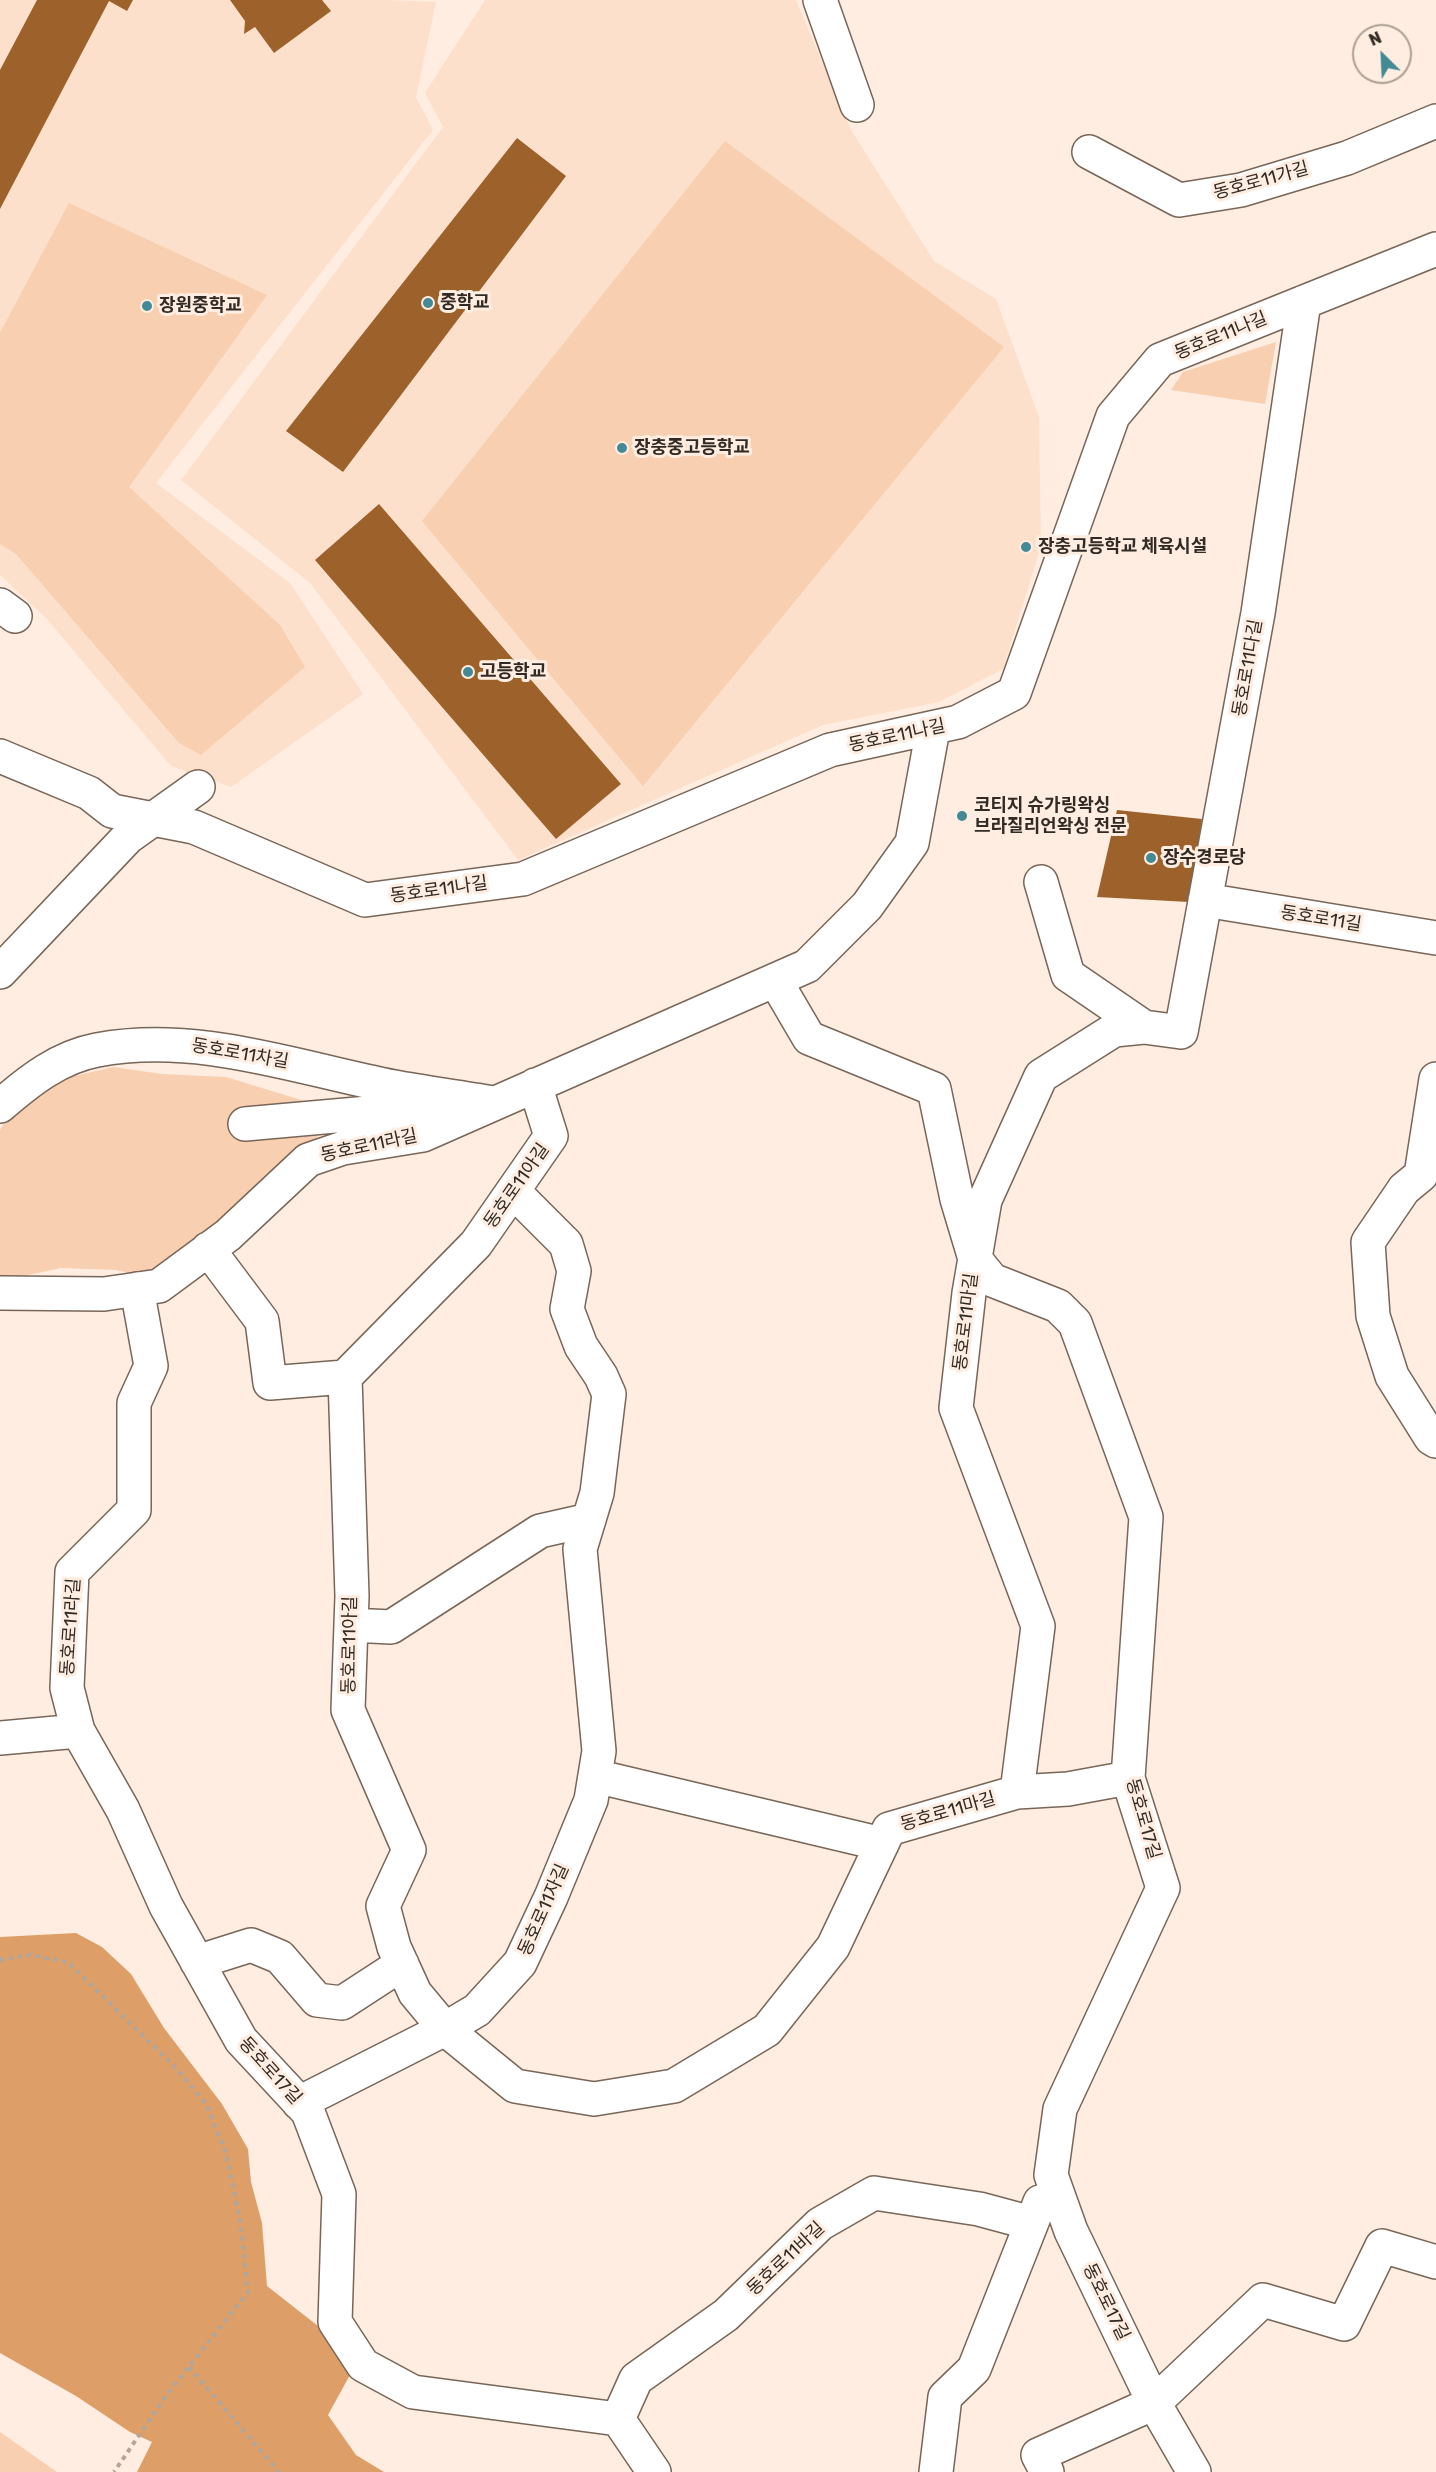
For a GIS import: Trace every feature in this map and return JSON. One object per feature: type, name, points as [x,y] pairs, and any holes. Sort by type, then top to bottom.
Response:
[{"type":"street","points":[[820,0],[857,105]]},
{"type":"street","name":"동호로11가길","points":[[1089,152],[1179,200],[1241,190],[1326,164],[1436,121]]},
{"type":"street","name":"동호로11나길","points":[[0,756],[89,793],[112,811],[194,827],[365,900],[523,879],[830,750],[958,722],[1014,693],[1113,416],[1160,360],[1436,249]]},
{"type":"street","name":"동호로11다길","points":[[1180,1032],[1258,613],[1304,302]]},
{"type":"street","name":"동호로11라길","points":[[78,1731],[67,1688],[72,1572],[134,1510],[134,1403],[151,1366],[137,1289],[159,1286],[208,1249],[308,1160],[343,1149],[423,1135],[807,966],[867,906],[912,843],[933,729]]},
{"type":"street","points":[[0,972],[128,837],[198,787]]},
{"type":"street","points":[[1041,882],[1068,975],[1144,1027]]},
{"type":"street","name":"동호로11길","points":[[1205,900],[1436,938]]},
{"type":"street","name":"동호로11마길","points":[[775,980],[809,1038],[934,1089],[957,1199],[975,1259]]},
{"type":"street","name":"동호로11마길","points":[[445,2029],[476,2057],[515,2086],[594,2099],[674,2086],[767,2030],[833,1947],[889,1828],[1017,1792],[1038,1626],[956,1408],[985,1200],[1041,1076],[1114,1030],[1144,1027],[1180,1032]]},
{"type":"street","name":"동호로11차길","points":[[0,1106],[40,1072],[96,1050],[178,1044],[306,1066],[393,1087],[493,1103]]},
{"type":"street","points":[[1436,1079],[1429,1177],[1404,1189],[1368,1242],[1373,1316],[1392,1377],[1431,1438],[1436,1442]]},
{"type":"street","name":"동호로11아길","points":[[445,2029],[415,1994],[402,1964],[383,1906],[408,1850],[348,1710],[351,1625],[345,1377],[476,1245],[551,1136],[535,1085]]},
{"type":"street","points":[[245,1124],[402,1110],[437,1094]]},
{"type":"street","name":"동호로11자길","points":[[298,2103],[445,2029],[477,2010],[520,1963],[551,1898],[591,1800],[599,1751],[580,1549],[597,1493],[609,1394],[601,1376],[581,1346],[567,1309],[574,1271],[566,1244],[513,1191]]},
{"type":"street","points":[[208,1249],[262,1321],[270,1383],[345,1377]]},
{"type":"street","name":"동호로17길","points":[[975,1259],[992,1280],[1058,1306],[1075,1323],[1146,1517],[1128,1778],[1163,1888],[1060,2109],[1050,2175],[1071,2231],[1154,2403],[1194,2472]]},
{"type":"street","points":[[0,1293],[104,1294],[137,1289]]},
{"type":"street","points":[[351,1625],[391,1627],[540,1531],[589,1520]]},
{"type":"street","points":[[0,1737],[78,1731]]},
{"type":"street","name":"동호로17길","points":[[78,1731],[123,1810],[166,1906],[241,2040],[308,2112],[339,2194],[335,2322],[363,2365],[412,2391],[618,2419]]},
{"type":"street","points":[[595,1776],[882,1844]]},
{"type":"street","points":[[1017,1792],[1068,1789],[1128,1778]]},
{"type":"street","points":[[197,1962],[251,1946],[279,1957],[317,2000],[342,2003],[402,1964]]},
{"type":"street","points":[[936,2472],[945,2397],[974,2369],[1050,2175]]},
{"type":"street","name":"동호로11바길","points":[[618,2419],[636,2379],[726,2315],[820,2224],[874,2193],[980,2209],[1031,2223]]},
{"type":"street","points":[[1047,2472],[1038,2455],[1154,2403],[1263,2300],[1344,2324],[1382,2246],[1436,2262]]},
{"type":"street","points":[[618,2419],[654,2472]]},
{"type":"path","points":[[0,1960],[30,1955],[68,1962],[178,2070],[206,2104],[226,2153],[240,2219],[248,2292],[127,2450],[114,2472]]},
{"type":"path","points":[[189,2367],[279,2472]]},
{"type":"shaded area","name":"장원중학교","points":[[0,0],[436,2],[416,97],[433,130],[156,483],[290,583],[363,694],[231,787],[171,766],[45,617],[0,575]]},
{"type":"shaded area","name":"장충중고등학교","points":[[485,0],[796,0],[851,130],[934,261],[996,299],[1039,417],[1041,546],[1003,669],[939,702],[823,725],[518,860],[310,583],[181,480],[443,127],[425,93]]},
{"type":"shaded area","points":[[725,141],[1004,347],[643,786],[422,521]]},
{"type":"shaded area","points":[[69,203],[267,295],[129,487],[280,625],[305,667],[201,755],[179,743],[16,554],[0,544],[0,333]]},
{"type":"shaded area","points":[[1276,342],[1265,404],[1171,390],[1183,372]]},
{"type":"shaded area","points":[[113,1067],[162,1074],[226,1077],[321,1106],[316,1147],[225,1222],[152,1278],[116,1270],[61,1268],[0,1281],[0,1130],[10,1112],[57,1080]]},
{"type":"shaded area","points":[[76,1933],[102,1947],[131,1974],[164,2028],[222,2104],[248,2149],[251,2182],[262,2223],[267,2286],[318,2326],[351,2373],[328,2415],[356,2455],[384,2472],[137,2472],[152,2442],[130,2432],[76,2396],[0,2353],[0,1937]]},
{"type":"shaded area","points":[[0,2432],[57,2472],[0,2472]]},
{"type":"building","points":[[37,0],[133,0],[127,11],[109,1],[0,209],[0,70]]},
{"type":"building","points":[[230,0],[322,0],[331,11],[274,53],[255,27],[244,34],[245,21]]},
{"type":"building","name":"중학교","points":[[517,138],[566,176],[343,472],[286,431]]},
{"type":"building","name":"고등학교","points":[[379,504],[621,784],[556,839],[315,560]]},
{"type":"building","name":"장수경로당","points":[[1117,810],[1202,819],[1189,902],[1097,897]]},
{"type":"place","name":"중학교","points":[[428,303]]},
{"type":"place","name":"장원중학교","points":[[147,306]]},
{"type":"place","name":"장충중고등학교","points":[[622,448]]},
{"type":"place","name":"장충고등학교 체육시설","points":[[1026,547]]},
{"type":"place","name":"고등학교","points":[[468,672]]},
{"type":"place","name":"코티지 슈가링왁싱 브라질리언왁싱 전문","points":[[962,816]]},
{"type":"place","name":"장수경로당","points":[[1151,858]]}]
